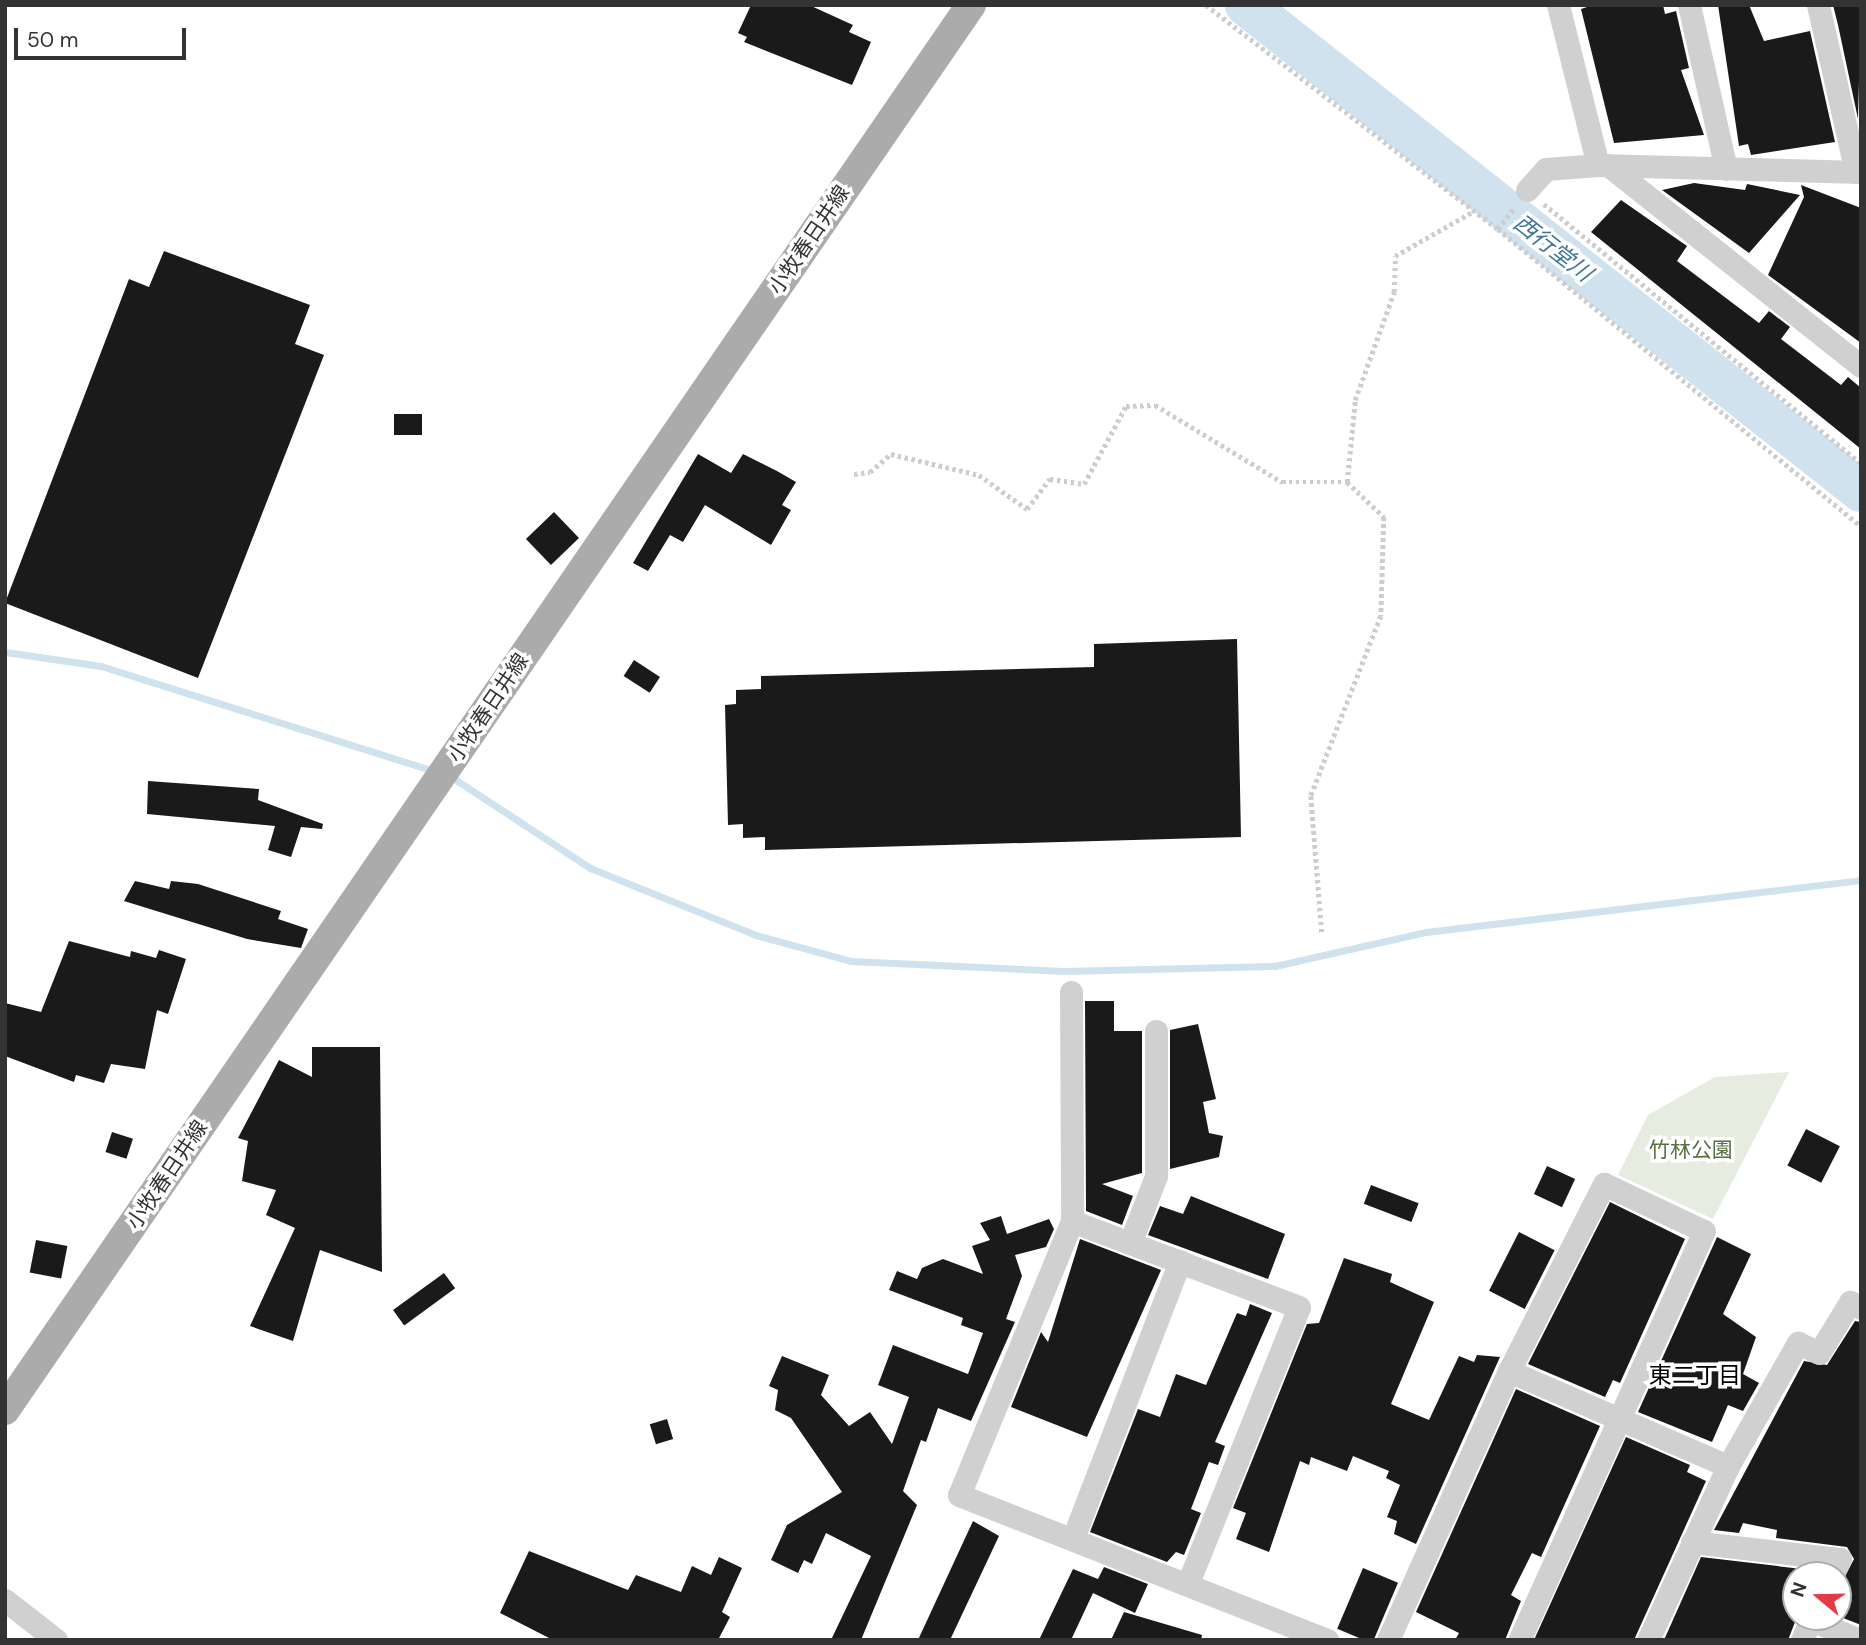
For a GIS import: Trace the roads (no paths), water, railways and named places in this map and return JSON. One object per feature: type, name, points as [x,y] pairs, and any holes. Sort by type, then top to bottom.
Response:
[{"type":"main road","name":"小牧春日井線","points":[[5,1410],[971,5]]},
{"type":"street","points":[[1558,5],[1603,165],[1861,366]]},
{"type":"street","points":[[1689,5],[1726,169]]},
{"type":"street","points":[[1527,190],[1546,169],[1603,165],[1859,172],[1818,5]]},
{"type":"street","points":[[1071,992],[1072,1221],[958,1495],[1328,1640]]},
{"type":"street","points":[[1130,1243],[1156,1176],[1156,1031]]},
{"type":"street","points":[[1388,1640],[1509,1371],[1604,1184],[1704,1231],[1519,1640]]},
{"type":"street","points":[[1072,1221],[1299,1307],[1188,1583]]},
{"type":"street","points":[[1073,1538],[1180,1261]]},
{"type":"street","points":[[1648,1640],[1728,1466],[1798,1343],[1819,1353],[1850,1302],[1859,1305]]},
{"type":"street","points":[[1509,1371],[1620,1416],[1728,1466]]},
{"type":"street","points":[[1692,1542],[1840,1559],[1839,1561]]},
{"type":"street","points":[[5,1600],[56,1640]]},
{"type":"street","points":[[1827,1631],[1860,1640]]},
{"type":"waterway","name":"西行堂川","points":[[1246,5],[1861,491]]},
{"type":"waterway","points":[[5,652],[101,666],[435,771]]},
{"type":"waterway","points":[[450,776],[590,868],[756,935],[851,961],[1064,971],[1275,966],[1426,932],[1861,880]]},
{"type":"district","name":"東二丁目","points":[[1695,1375]]},
{"type":"park label","name":"竹林公園","points":[[1691,1150]]}]
